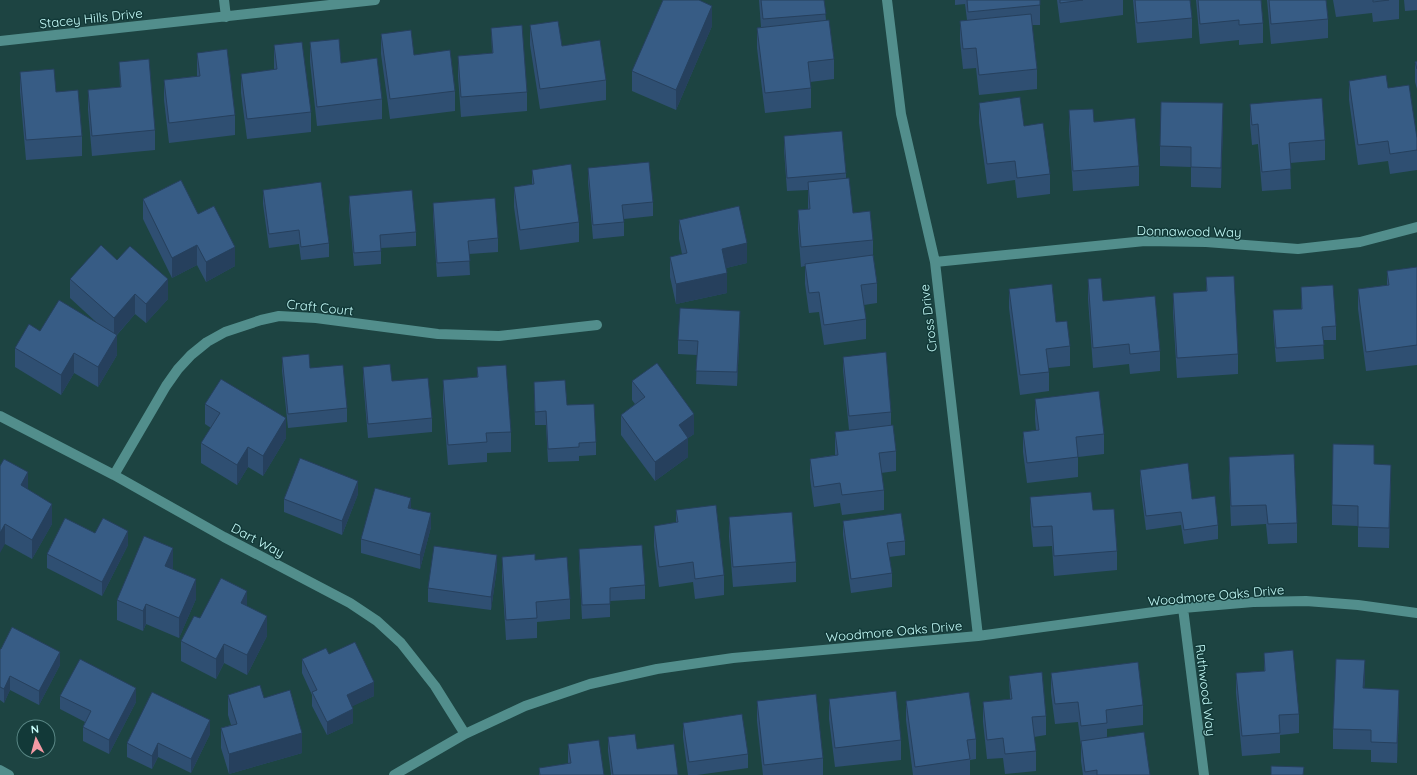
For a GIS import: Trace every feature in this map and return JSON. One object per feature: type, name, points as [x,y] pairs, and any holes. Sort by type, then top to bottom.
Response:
[{"type":"street","points":[[224,0],[226,17]]},
{"type":"street","name":"Stacey Hills Drive","points":[[0,41],[375,0]]},
{"type":"street","name":"Cross Drive","points":[[886,0],[901,114],[935,262],[978,636]]},
{"type":"street","name":"Donnawood Way","points":[[935,262],[1145,241],[1206,242],[1298,249],[1360,242],[1417,227]]},
{"type":"street","name":"Craft Court","points":[[114,476],[166,386],[191,355],[208,342],[225,332],[261,320],[279,316],[316,318],[438,334],[499,336],[597,324]]},
{"type":"street","name":"Dart Way","points":[[0,416],[350,603],[378,621],[401,643],[435,686],[465,734]]},
{"type":"street","name":"Woodmore Oaks Drive","points":[[394,775],[465,734],[524,706],[590,684],[657,669],[733,658],[978,636],[1183,608],[1253,602],[1306,601],[1358,605],[1417,613]]},
{"type":"street","name":"Ruthwood Way","points":[[1183,608],[1204,775]]},
{"type":"street","points":[[0,770],[9,775]]},
{"type":"building","points":[[663,0],[699,0],[712,6],[676,90],[632,71]]},
{"type":"building","points":[[761,0],[824,0],[826,14],[763,19]]},
{"type":"building","points":[[967,0],[1040,0],[1040,5],[968,12]]},
{"type":"building","points":[[1060,0],[1083,0],[1060,3]]},
{"type":"building","points":[[1135,0],[1190,0],[1192,18],[1137,23]]},
{"type":"building","points":[[1198,0],[1261,0],[1263,23],[1239,25],[1239,20],[1200,24]]},
{"type":"building","points":[[1269,0],[1326,0],[1328,19],[1271,24]]},
{"type":"building","points":[[1373,0],[1389,0],[1373,2]]},
{"type":"building","points":[[1031,14],[1037,69],[979,75],[976,48],[963,49],[960,21]]},
{"type":"building","points":[[829,20],[834,59],[808,62],[811,88],[765,93],[757,28]]},
{"type":"building","points":[[558,21],[562,46],[600,40],[606,80],[540,89],[530,25]]},
{"type":"building","points":[[522,25],[527,92],[461,97],[458,56],[493,53],[491,28]]},
{"type":"building","points":[[411,30],[414,55],[450,50],[455,91],[390,99],[381,34]]},
{"type":"building","points":[[339,39],[341,63],[377,58],[382,99],[317,107],[310,42]]},
{"type":"building","points":[[302,42],[311,112],[247,119],[241,74],[277,69],[274,45]]},
{"type":"building","points":[[227,49],[235,115],[169,123],[164,80],[200,76],[197,53]]},
{"type":"building","points":[[149,59],[155,130],[92,136],[88,90],[121,87],[119,62]]},
{"type":"building","points":[[54,69],[56,92],[78,90],[82,136],[26,140],[20,72]]},
{"type":"building","points":[[1386,75],[1388,88],[1409,85],[1417,138],[1417,150],[1390,154],[1388,141],[1358,145],[1349,81]]},
{"type":"building","points":[[1020,97],[1024,126],[1043,123],[1050,174],[1017,178],[1015,161],[987,164],[979,103]]},
{"type":"building","points":[[1322,98],[1325,140],[1289,143],[1291,169],[1262,172],[1258,124],[1252,125],[1250,104]]},
{"type":"building","points":[[1161,102],[1223,103],[1221,168],[1191,167],[1191,147],[1160,146]]},
{"type":"building","points":[[1093,109],[1094,122],[1135,118],[1139,166],[1073,171],[1069,110]]},
{"type":"building","points":[[842,131],[846,173],[787,178],[784,136]]},
{"type":"building","points":[[649,162],[653,202],[622,205],[624,222],[593,225],[588,168]]},
{"type":"building","points":[[571,164],[579,222],[520,230],[514,187],[534,184],[532,170]]},
{"type":"building","points":[[849,178],[853,213],[870,211],[873,240],[801,247],[798,210],[810,209],[808,182]]},
{"type":"building","points":[[181,180],[198,214],[214,206],[235,247],[206,262],[197,245],[172,258],[143,199]]},
{"type":"building","points":[[321,182],[329,243],[301,247],[299,230],[269,234],[263,190]]},
{"type":"building","points":[[412,190],[416,232],[380,235],[381,251],[354,253],[349,196]]},
{"type":"building","points":[[495,198],[498,238],[468,241],[470,261],[437,263],[433,203]]},
{"type":"building","points":[[739,206],[747,243],[722,249],[727,273],[676,284],[670,257],[687,253],[679,220]]},
{"type":"building","points":[[101,245],[117,260],[130,246],[168,279],[146,304],[135,294],[114,318],[70,279]]},
{"type":"building","points":[[873,255],[877,283],[861,285],[866,319],[824,325],[819,292],[809,293],[805,264]]},
{"type":"building","points":[[1417,267],[1417,345],[1366,352],[1358,289],[1389,285],[1387,271]]},
{"type":"building","points":[[1234,276],[1238,354],[1177,358],[1173,293],[1207,291],[1206,277]]},
{"type":"building","points":[[1101,278],[1103,301],[1155,296],[1160,351],[1130,354],[1129,344],[1093,348],[1088,279]]},
{"type":"building","points":[[1052,284],[1056,322],[1067,321],[1070,346],[1046,349],[1049,372],[1020,375],[1009,289]]},
{"type":"building","points":[[1333,285],[1336,326],[1322,327],[1324,345],[1276,348],[1273,310],[1302,309],[1301,287]]},
{"type":"building","points":[[59,300],[117,335],[98,367],[74,353],[61,375],[15,348],[29,324],[40,331]]},
{"type":"building","points":[[680,308],[740,311],[737,372],[696,371],[698,341],[678,340]]},
{"type":"building","points":[[886,352],[891,412],[849,416],[843,357]]},
{"type":"building","points":[[309,354],[310,368],[343,365],[347,408],[288,414],[282,357]]},
{"type":"building","points":[[657,363],[694,414],[679,425],[688,438],[655,462],[621,415],[645,397],[632,381]]},
{"type":"building","points":[[390,364],[392,381],[428,378],[432,418],[368,424],[363,367]]},
{"type":"building","points":[[506,365],[511,432],[486,433],[487,442],[448,445],[443,380],[478,377],[477,367]]},
{"type":"building","points":[[221,379],[286,418],[263,456],[248,447],[237,465],[201,443],[220,413],[205,404]]},
{"type":"building","points":[[565,380],[567,405],[594,404],[596,442],[579,443],[579,447],[548,449],[546,411],[535,412],[534,382]]},
{"type":"building","points":[[1099,391],[1104,434],[1076,437],[1078,457],[1027,463],[1023,432],[1039,430],[1035,399]]},
{"type":"building","points":[[893,425],[896,451],[879,453],[884,490],[842,495],[840,483],[814,487],[810,459],[838,455],[835,432]]},
{"type":"building","points":[[1333,444],[1374,445],[1374,464],[1391,465],[1389,528],[1358,527],[1358,506],[1332,505]]},
{"type":"building","points":[[1294,454],[1297,523],[1268,524],[1266,505],[1231,506],[1229,457]]},
{"type":"building","points":[[300,458],[358,481],[342,521],[284,499]]},
{"type":"building","points":[[4,459],[28,472],[21,485],[52,504],[32,540],[5,524],[0,533],[0,466]]},
{"type":"building","points":[[1188,463],[1192,499],[1215,496],[1218,525],[1184,530],[1181,512],[1146,516],[1140,470]]},
{"type":"building","points":[[375,488],[411,498],[408,508],[431,513],[420,555],[361,539]]},
{"type":"building","points":[[1091,492],[1093,510],[1114,509],[1117,551],[1054,556],[1052,526],[1033,527],[1030,497]]},
{"type":"building","points":[[716,505],[724,575],[695,579],[693,562],[659,567],[654,526],[678,522],[676,510]]},
{"type":"building","points":[[792,512],[796,562],[733,567],[729,517]]},
{"type":"building","points":[[901,513],[905,541],[887,543],[892,573],[851,579],[843,521]]},
{"type":"building","points":[[65,518],[95,533],[103,518],[128,531],[102,582],[47,554]]},
{"type":"building","points":[[144,536],[173,548],[165,566],[196,579],[179,618],[146,604],[143,611],[117,600]]},
{"type":"building","points":[[642,545],[645,585],[610,588],[610,604],[582,605],[579,549]]},
{"type":"building","points":[[434,546],[497,555],[491,597],[428,588]]},
{"type":"building","points":[[535,554],[535,560],[567,557],[570,599],[536,602],[537,618],[506,620],[502,557]]},
{"type":"building","points":[[221,578],[247,591],[241,603],[267,616],[247,655],[224,644],[216,659],[181,641],[194,616],[200,618]]},
{"type":"building","points":[[12,627],[60,652],[39,691],[10,676],[4,689],[0,687],[0,649]]},
{"type":"building","points":[[355,642],[374,682],[347,695],[353,709],[327,722],[312,692],[317,690],[302,659],[326,648],[329,654]]},
{"type":"building","points":[[1293,650],[1299,714],[1279,715],[1280,733],[1242,736],[1236,673],[1265,671],[1264,653]]},
{"type":"building","points":[[80,659],[136,688],[109,740],[83,727],[91,711],[60,696]]},
{"type":"building","points":[[1336,659],[1365,660],[1363,688],[1399,690],[1397,743],[1371,742],[1371,730],[1333,729]]},
{"type":"building","points":[[1138,662],[1143,705],[1106,710],[1107,723],[1081,726],[1078,702],[1055,704],[1051,673]]},
{"type":"building","points":[[1042,672],[1046,716],[1032,717],[1036,751],[1005,754],[1003,738],[987,740],[983,702],[1012,699],[1009,676]]},
{"type":"building","points":[[260,685],[264,698],[290,690],[302,733],[229,754],[221,728],[237,724],[228,695]]},
{"type":"building","points":[[896,691],[901,740],[835,748],[829,699]]},
{"type":"building","points":[[152,692],[210,720],[191,759],[158,743],[152,756],[127,743]]},
{"type":"building","points":[[969,692],[976,739],[967,740],[970,759],[915,767],[906,701]]},
{"type":"building","points":[[816,694],[823,758],[764,765],[757,701]]},
{"type":"building","points":[[742,714],[748,754],[689,762],[683,723]]},
{"type":"building","points":[[1144,732],[1150,775],[1097,775],[1097,770],[1085,772],[1081,741]]},
{"type":"building","points":[[635,734],[637,749],[674,744],[678,775],[613,775],[608,737]]},
{"type":"building","points":[[599,740],[604,775],[540,775],[539,768],[571,763],[568,744]]},
{"type":"building","points":[[1271,766],[1304,767],[1303,775],[1271,775]]}]
